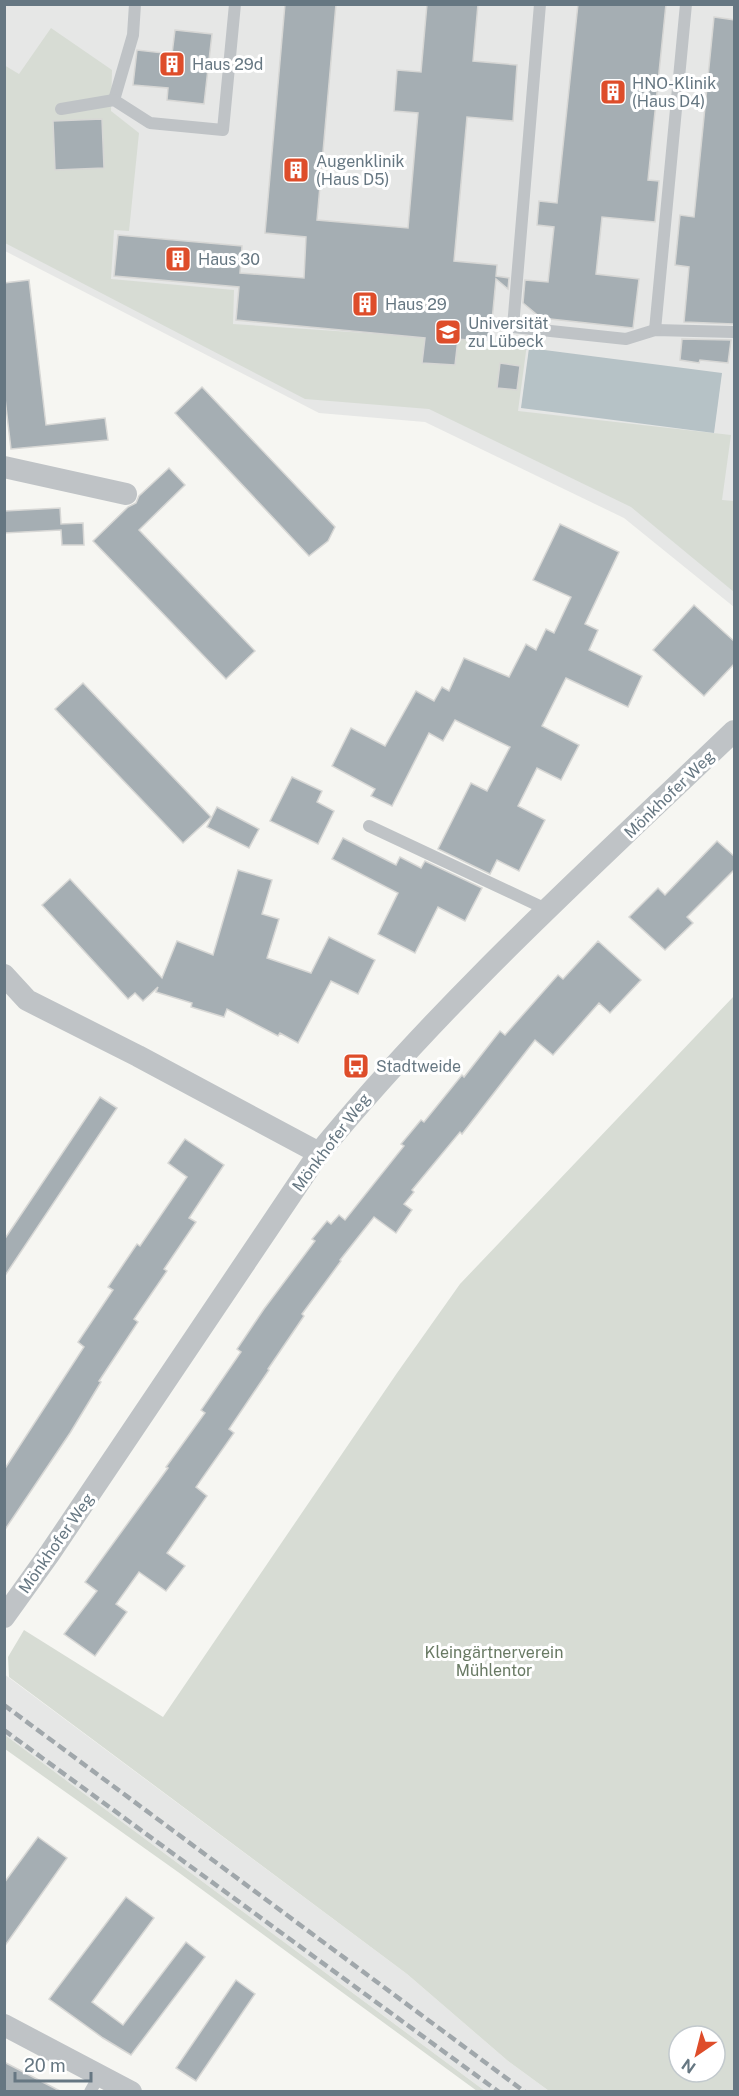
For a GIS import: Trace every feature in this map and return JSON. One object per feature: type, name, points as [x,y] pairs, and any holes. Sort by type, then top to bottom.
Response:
[{"type":"street","points":[[4,467],[126,494]]},
{"type":"street","name":"Mönkhofer Weg","points":[[4,1617],[319,1153],[379,1082],[461,996],[735,731]]},
{"type":"street","points":[[4,975],[27,1000],[148,1061],[319,1153]]},
{"type":"street","points":[[4,1004],[27,1000]]},
{"type":"street","points":[[4,2025],[95,2083],[131,2091]]},
{"type":"lane","points":[[114,100],[133,35],[135,4]]},
{"type":"lane","points":[[61,109],[114,100],[150,123],[223,130],[235,4]]},
{"type":"lane","points":[[540,4],[513,327],[626,339],[655,330],[735,332]]},
{"type":"lane","points":[[655,330],[686,4]]},
{"type":"lane","points":[[369,826],[548,910]]},
{"type":"shaded area","name":"Universität zu Lübeck","points":[[5,5],[734,5],[734,607],[624,518],[425,422],[319,413],[5,251]]},
{"type":"shaded area","points":[[529,348],[722,373],[714,433],[521,408]]},
{"type":"shaded area","points":[[4,1674],[407,1974],[508,2061],[549,2091],[485,2091],[5,1735]]},
{"type":"green space","points":[[51,28],[112,70],[111,111],[139,133],[129,231],[114,230],[111,279],[234,290],[233,324],[527,344],[518,411],[731,435],[722,500],[734,501],[734,592],[631,507],[429,409],[305,399],[5,243],[4,65],[19,74]]},
{"type":"green space","name":"Kleingärtnerverein Mühlentor","points":[[734,996],[734,2091],[549,2091],[508,2061],[407,1974],[9,1677],[8,1657],[24,1630],[163,1717],[460,1284]]},
{"type":"green space","points":[[5,1735],[485,2091],[477,2091],[178,1872],[5,1749]]},
{"type":"building","points":[[285,4],[336,4],[317,220],[408,228],[418,113],[394,111],[397,70],[421,72],[427,4],[478,4],[473,61],[517,65],[513,121],[467,117],[454,261],[497,265],[496,276],[509,278],[508,289],[496,279],[490,342],[458,339],[455,365],[422,363],[425,338],[236,320],[239,287],[114,276],[118,235],[242,246],[240,273],[304,278],[306,237],[265,233]]},
{"type":"building","name":"HNO-Klinik (Haus D4)","points":[[578,4],[666,4],[648,180],[659,181],[655,222],[602,217],[596,274],[639,279],[633,328],[541,318],[523,303],[525,280],[548,282],[554,227],[537,225],[539,201],[557,203]]},
{"type":"building","points":[[714,17],[735,20],[734,324],[684,322],[689,267],[675,265],[680,215],[694,217]]},
{"type":"building","name":"Haus 29d","points":[[175,30],[212,34],[204,104],[167,100],[168,88],[133,85],[137,50],[172,54]]},
{"type":"building","points":[[102,119],[104,168],[55,170],[53,121]]},
{"type":"building","points":[[29,280],[46,425],[105,418],[108,440],[11,449],[4,390],[4,283]]},
{"type":"building","points":[[682,339],[731,340],[728,363],[700,360],[699,363],[680,360]]},
{"type":"building","points":[[500,363],[520,366],[517,390],[497,388]]},
{"type":"building","points":[[202,387],[335,527],[328,541],[309,556],[175,413]]},
{"type":"building","points":[[169,468],[185,485],[139,530],[255,651],[226,679],[93,541],[128,507],[136,503],[139,496]]},
{"type":"building","points":[[60,508],[61,524],[83,523],[84,545],[62,545],[61,530],[4,533],[4,511]]},
{"type":"building","points":[[560,524],[619,552],[585,624],[598,630],[589,650],[642,676],[628,707],[566,678],[542,726],[579,745],[561,780],[537,768],[518,806],[545,820],[519,871],[497,860],[490,874],[438,849],[471,783],[487,791],[510,747],[455,720],[443,741],[429,733],[392,806],[371,796],[375,789],[332,766],[351,728],[385,746],[416,691],[434,701],[442,687],[449,691],[464,658],[509,677],[526,644],[536,650],[546,629],[554,633],[571,597],[533,580]]},
{"type":"building","points":[[694,605],[735,642],[735,663],[704,696],[653,650]]},
{"type":"building","points":[[83,683],[211,817],[183,843],[55,709]]},
{"type":"building","points":[[292,777],[322,791],[317,802],[334,811],[318,844],[270,821]]},
{"type":"building","points":[[217,807],[259,829],[249,848],[207,827]]},
{"type":"building","points":[[343,838],[396,865],[400,857],[421,868],[425,861],[482,888],[465,921],[438,907],[415,953],[378,934],[398,893],[332,859]]},
{"type":"building","points":[[717,841],[735,857],[735,869],[687,917],[693,923],[665,950],[629,917],[658,888],[665,895]]},
{"type":"building","points":[[238,870],[272,880],[262,914],[279,919],[267,958],[311,973],[329,937],[375,960],[358,994],[331,981],[298,1043],[280,1033],[278,1036],[227,1009],[224,1017],[191,1007],[192,1003],[156,992],[158,987],[143,1001],[135,993],[128,999],[42,905],[70,879],[162,978],[177,941],[213,955]]},
{"type":"building","points":[[598,941],[641,980],[610,1013],[599,1003],[553,1055],[535,1040],[462,1134],[460,1132],[412,1190],[414,1192],[404,1204],[412,1210],[396,1233],[374,1217],[340,1260],[302,1314],[304,1316],[229,1429],[234,1433],[196,1487],[207,1496],[167,1553],[185,1566],[166,1591],[139,1572],[116,1604],[127,1612],[95,1656],[64,1634],[97,1591],[85,1582],[205,1413],[201,1410],[241,1352],[237,1349],[315,1241],[312,1239],[327,1221],[331,1224],[339,1215],[345,1220],[404,1146],[401,1144],[421,1120],[424,1122],[462,1075],[464,1077],[500,1031],[505,1035],[558,975],[563,979]]},
{"type":"building","points":[[100,1097],[117,1108],[4,1277],[4,1240]]},
{"type":"building","points":[[185,1139],[224,1165],[189,1218],[196,1222],[164,1269],[167,1271],[134,1319],[138,1322],[99,1381],[101,1382],[70,1433],[4,1531],[4,1470],[84,1347],[78,1342],[113,1290],[108,1287],[137,1244],[140,1246],[187,1177],[168,1163]]},
{"type":"building","points":[[38,1837],[67,1858],[4,1947],[4,1883]]},
{"type":"building","points":[[126,1897],[154,1918],[92,2002],[123,2025],[186,1942],[205,1957],[131,2055],[49,1999]]},
{"type":"building","points":[[236,1980],[255,1994],[196,2081],[176,2068]]},
{"type":"building","points":[[4,2062],[60,2091],[4,2091]]},
{"type":"railway","points":[[4,1705],[525,2092]]},
{"type":"railway","points":[[4,1730],[499,2092]]},
{"type":"place","name":"Haus 29d","points":[[172,64]]},
{"type":"place","name":"HNO-Klinik (Haus D4)","points":[[613,92]]},
{"type":"place","name":"Augenklinik (Haus D5)","points":[[296,170]]},
{"type":"place","name":"Haus 30","points":[[178,259]]},
{"type":"place","name":"Haus 29","points":[[365,304]]},
{"type":"place","name":"Universität zu Lübeck","points":[[448,332]]},
{"type":"place","name":"Stadtweide","points":[[356,1066]]}]
